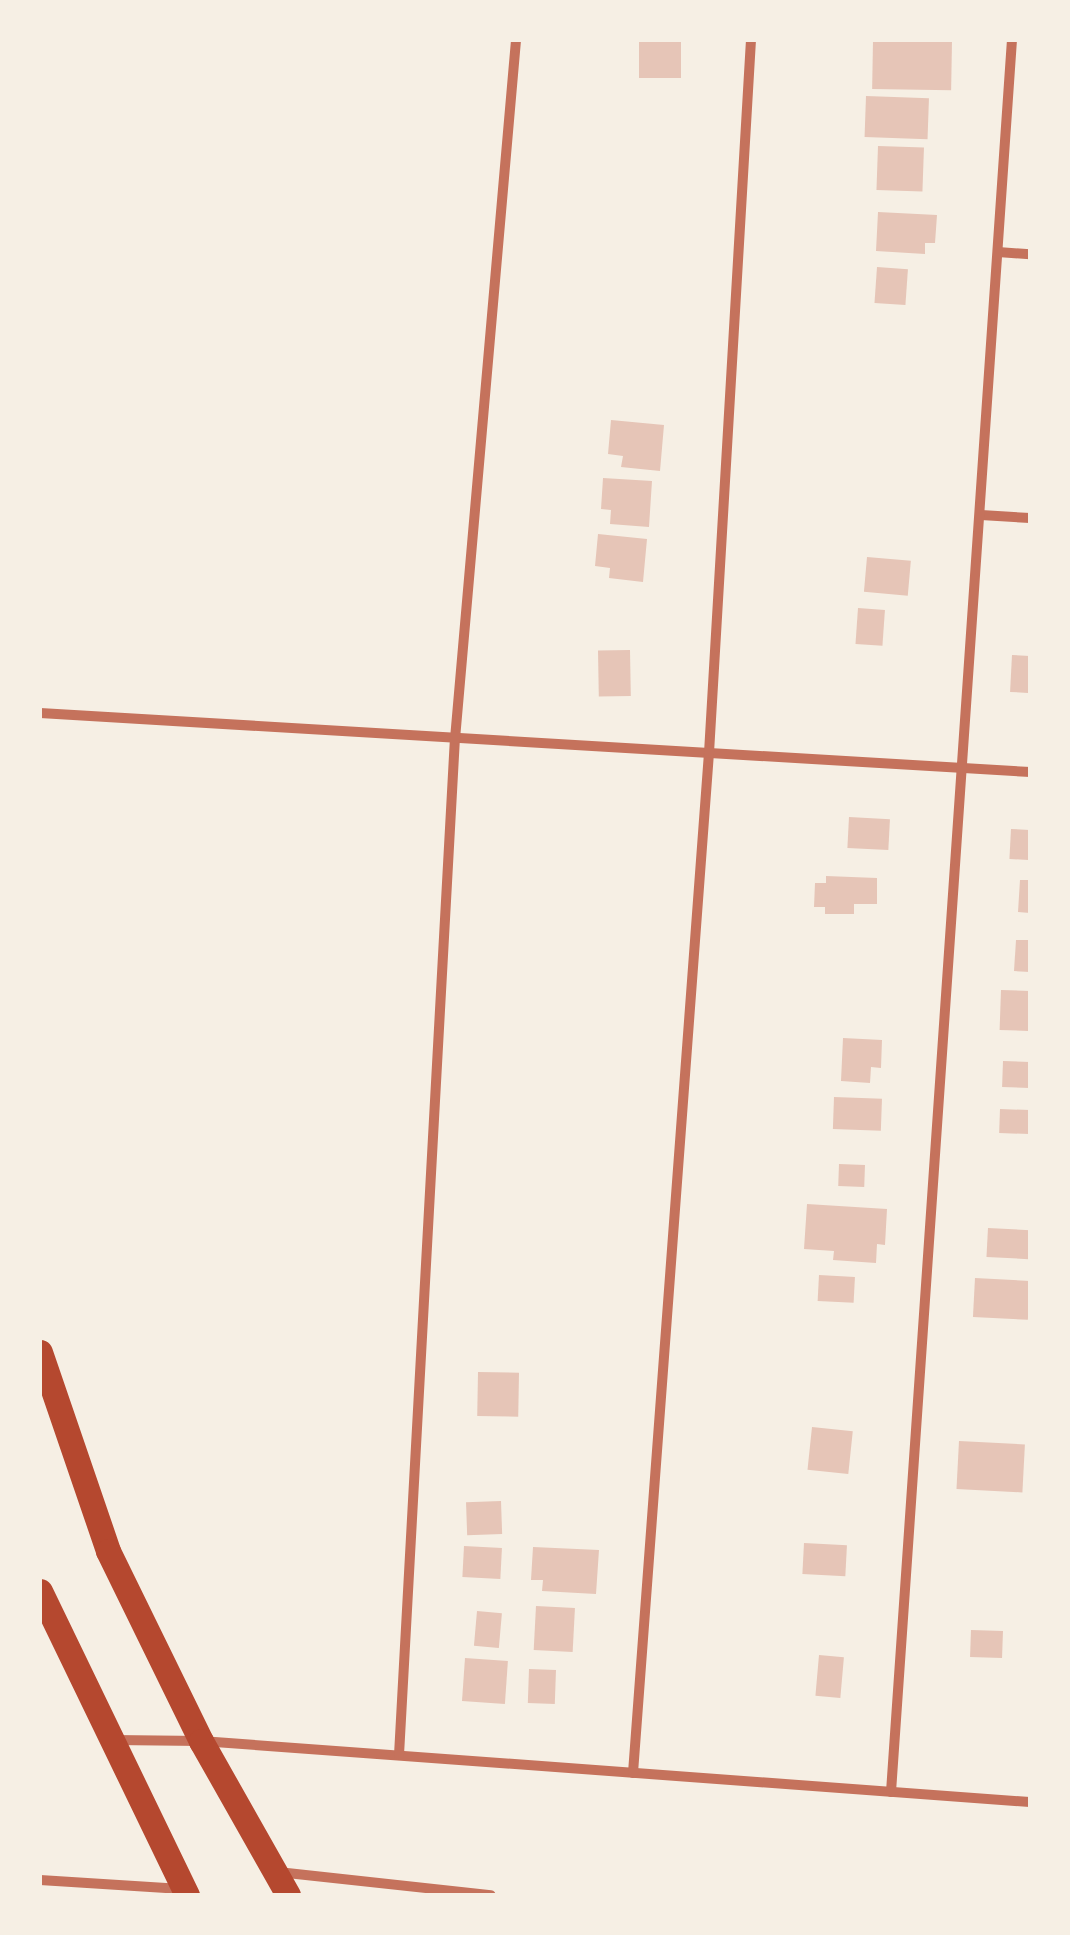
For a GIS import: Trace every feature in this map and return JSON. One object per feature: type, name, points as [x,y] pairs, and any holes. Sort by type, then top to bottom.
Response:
[{"type":"main road","points":[[40,1352],[46,1381],[108,1551],[201,1740],[283,1884]]},
{"type":"main road","points":[[40,1591],[185,1892]]},
{"type":"street","points":[[400,1755],[455,739],[516,40]]},
{"type":"street","points":[[633,1773],[709,753],[752,40]]},
{"type":"street","points":[[891,1792],[1012,40]]},
{"type":"street","points":[[998,252],[1030,254]]},
{"type":"street","points":[[981,515],[1030,518]]},
{"type":"street","points":[[40,713],[1030,772]]},
{"type":"street","points":[[113,1740],[201,1740],[1030,1802]]},
{"type":"street","points":[[40,1880],[185,1892]]},
{"type":"street","points":[[283,1884],[491,1895]]},
{"type":"building","points":[[639,40],[681,40],[681,78],[639,78]]},
{"type":"building","points":[[873,40],[952,41],[951,90],[872,89]]},
{"type":"building","points":[[866,96],[929,98],[928,139],[865,137]]},
{"type":"building","points":[[878,146],[924,148],[922,192],[876,190]]},
{"type":"building","points":[[878,212],[937,215],[935,243],[925,243],[925,254],[876,251]]},
{"type":"building","points":[[877,267],[908,269],[905,305],[874,303]]},
{"type":"building","points":[[611,420],[664,425],[660,471],[621,467],[623,456],[608,454]]},
{"type":"building","points":[[603,478],[652,481],[649,527],[610,524],[611,510],[601,509]]},
{"type":"building","points":[[598,534],[647,539],[643,582],[609,578],[610,568],[595,566]]},
{"type":"building","points":[[867,557],[911,561],[908,596],[864,592]]},
{"type":"building","points":[[858,608],[885,610],[882,646],[855,644]]},
{"type":"building","points":[[630,650],[631,696],[599,697],[598,651]]},
{"type":"building","points":[[1012,655],[1030,656],[1028,693],[1010,692]]},
{"type":"building","points":[[849,817],[890,819],[888,850],[847,848]]},
{"type":"building","points":[[1011,829],[1030,830],[1028,860],[1009,859]]},
{"type":"building","points":[[826,876],[877,878],[877,904],[854,904],[854,914],[825,914],[825,907],[814,907],[815,883],[826,883]]},
{"type":"building","points":[[1020,880],[1030,880],[1030,913],[1018,912]]},
{"type":"building","points":[[1016,940],[1030,940],[1030,972],[1014,971]]},
{"type":"building","points":[[1001,990],[1030,991],[1029,1031],[1000,1030]]},
{"type":"building","points":[[843,1038],[882,1040],[881,1068],[871,1067],[870,1083],[841,1081]]},
{"type":"building","points":[[1003,1061],[1030,1062],[1029,1088],[1002,1087]]},
{"type":"building","points":[[834,1097],[882,1099],[881,1131],[833,1129]]},
{"type":"building","points":[[1000,1109],[1030,1110],[1029,1134],[999,1133]]},
{"type":"building","points":[[839,1164],[865,1165],[864,1187],[838,1186]]},
{"type":"building","points":[[807,1204],[887,1209],[885,1245],[877,1244],[876,1263],[833,1260],[834,1251],[804,1249]]},
{"type":"building","points":[[988,1228],[1030,1230],[1028,1259],[986,1257]]},
{"type":"building","points":[[819,1275],[855,1277],[854,1303],[818,1301]]},
{"type":"building","points":[[975,1278],[1030,1281],[1028,1320],[973,1317]]},
{"type":"building","points":[[478,1372],[519,1373],[518,1417],[477,1416]]},
{"type":"building","points":[[812,1427],[853,1431],[848,1474],[808,1470]]},
{"type":"building","points":[[959,1441],[1025,1444],[1022,1492],[956,1489]]},
{"type":"building","points":[[501,1501],[502,1534],[467,1535],[466,1502]]},
{"type":"building","points":[[804,1543],[847,1545],[845,1576],[802,1574]]},
{"type":"building","points":[[464,1546],[502,1548],[500,1579],[462,1577]]},
{"type":"building","points":[[533,1547],[599,1550],[596,1594],[542,1591],[543,1580],[531,1580]]},
{"type":"building","points":[[536,1606],[575,1608],[573,1652],[534,1650]]},
{"type":"building","points":[[477,1611],[502,1613],[499,1648],[474,1646]]},
{"type":"building","points":[[971,1630],[1003,1631],[1002,1658],[970,1657]]},
{"type":"building","points":[[819,1655],[844,1657],[840,1698],[815,1696]]},
{"type":"building","points":[[465,1658],[508,1661],[505,1704],[462,1701]]},
{"type":"building","points":[[529,1669],[556,1670],[555,1704],[528,1703]]}]
